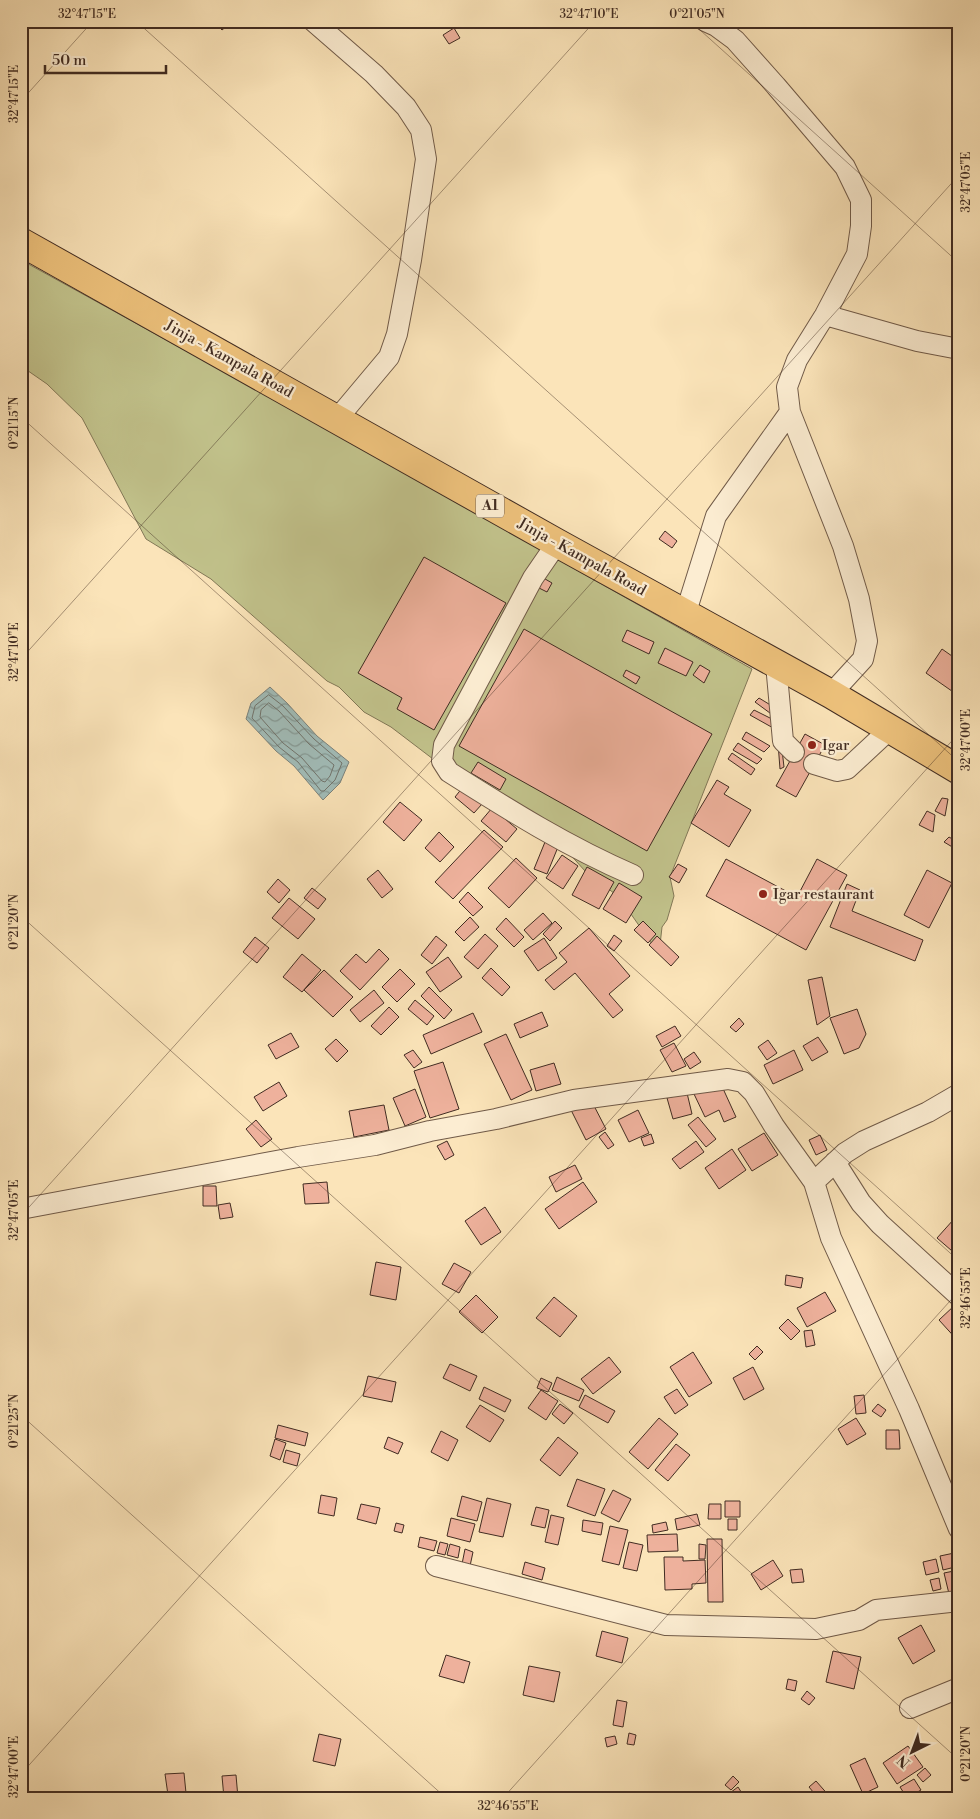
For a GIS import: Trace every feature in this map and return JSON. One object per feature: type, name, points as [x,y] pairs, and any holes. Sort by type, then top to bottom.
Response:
[{"type":"highway","name":"Jinja - Kampala Road","points":[[21,242],[685,615],[831,694],[959,770]]},
{"type":"street","points":[[313,21],[374,74],[406,108],[421,130],[426,159],[411,260],[397,334],[388,357],[337,419]]},
{"type":"street","points":[[705,21],[716,26],[735,40],[776,86],[845,167],[861,200],[858,254],[825,315],[797,360],[787,387],[790,412],[843,546],[860,599],[868,641],[863,659],[831,694]]},
{"type":"street","points":[[825,315],[917,340],[959,349]]},
{"type":"street","points":[[685,615],[716,516],[790,412]]},
{"type":"street","points":[[556,543],[533,578],[444,745],[442,761],[449,772],[518,816],[633,875]]},
{"type":"street","points":[[776,664],[783,741],[794,752]]},
{"type":"street","points":[[814,764],[837,771],[847,769],[889,730]]},
{"type":"street","points":[[21,1209],[298,1157],[375,1145],[430,1131],[496,1120],[574,1100],[728,1079],[743,1082],[754,1093],[774,1126],[814,1182],[831,1238],[909,1409],[959,1529]]},
{"type":"street","points":[[814,1182],[845,1153],[864,1141],[928,1112],[959,1094]]},
{"type":"street","points":[[836,1162],[861,1203],[880,1224],[959,1296]]},
{"type":"street","points":[[436,1566],[666,1625],[816,1629],[859,1620],[876,1610],[959,1601]]},
{"type":"street","points":[[910,1708],[959,1688]]},
{"type":"green space","points":[[21,260],[279,402],[752,669],[670,877],[674,896],[667,920],[662,927],[659,954],[619,897],[585,871],[567,851],[454,775],[391,727],[364,712],[339,687],[327,681],[211,579],[146,539],[82,418],[47,384],[21,366]]},
{"type":"water","points":[[270,687],[317,736],[349,762],[340,783],[323,800],[294,766],[276,751],[246,719],[251,703]]},
{"type":"building","points":[[217,21],[233,21],[222,30],[215,23]]},
{"type":"building","points":[[454,28],[460,38],[449,44],[443,35]]},
{"type":"building","points":[[665,531],[677,541],[672,548],[659,539]]},
{"type":"building","points":[[424,557],[506,603],[434,730],[397,709],[402,698],[358,673]]},
{"type":"building","points":[[540,576],[552,583],[547,592],[535,586]]},
{"type":"building","points":[[524,629],[712,734],[647,851],[459,746]]},
{"type":"building","points":[[627,630],[654,642],[649,654],[622,641]]},
{"type":"building","points":[[665,648],[693,662],[686,676],[658,663]]},
{"type":"building","points":[[942,649],[959,661],[959,696],[926,673]]},
{"type":"building","points":[[700,665],[710,671],[704,683],[693,675]]},
{"type":"building","points":[[626,670],[640,677],[636,684],[623,676]]},
{"type":"building","points":[[759,698],[777,709],[774,716],[755,702]]},
{"type":"building","points":[[754,710],[778,722],[775,729],[750,715]]},
{"type":"building","points":[[746,732],[770,746],[764,752],[742,739]]},
{"type":"building","points":[[805,734],[825,745],[796,797],[776,786]]},
{"type":"building","points":[[781,741],[784,767],[780,769],[778,743]]},
{"type":"building","points":[[738,743],[762,759],[757,764],[733,750]]},
{"type":"building","points":[[732,753],[755,769],[751,775],[728,759]]},
{"type":"building","points":[[478,762],[506,779],[500,790],[471,773]]},
{"type":"building","points":[[717,780],[729,787],[724,794],[751,810],[729,847],[691,823]]},
{"type":"building","points":[[463,787],[482,804],[474,813],[455,797]]},
{"type":"building","points":[[942,798],[948,799],[945,816],[935,811]]},
{"type":"building","points":[[400,802],[422,820],[404,841],[383,822]]},
{"type":"building","points":[[492,808],[517,829],[506,842],[481,821]]},
{"type":"building","points":[[927,811],[935,815],[933,832],[919,825]]},
{"type":"building","points":[[484,830],[503,847],[453,899],[435,882]]},
{"type":"building","points":[[439,832],[454,847],[440,862],[425,848]]},
{"type":"building","points":[[949,837],[959,843],[959,851],[944,842]]},
{"type":"building","points":[[545,842],[558,847],[547,874],[534,869]]},
{"type":"building","points":[[562,855],[578,866],[563,889],[546,878]]},
{"type":"building","points":[[516,858],[537,878],[509,908],[488,888]]},
{"type":"building","points":[[726,859],[797,897],[817,859],[847,875],[806,950],[706,896]]},
{"type":"building","points":[[678,864],[687,869],[679,883],[669,877]]},
{"type":"building","points":[[587,867],[614,882],[599,909],[572,895]]},
{"type":"building","points":[[378,870],[393,889],[382,898],[367,879]]},
{"type":"building","points":[[927,870],[952,883],[929,928],[904,915]]},
{"type":"building","points":[[278,879],[290,890],[279,903],[267,892]]},
{"type":"building","points":[[619,883],[642,897],[626,923],[603,909]]},
{"type":"building","points":[[847,884],[860,890],[852,911],[923,940],[915,961],[830,927]]},
{"type":"building","points":[[312,888],[326,899],[318,909],[304,898]]},
{"type":"building","points":[[468,892],[483,907],[473,916],[459,902]]},
{"type":"building","points":[[289,898],[315,919],[298,939],[272,918]]},
{"type":"building","points":[[543,913],[552,923],[533,940],[524,930]]},
{"type":"building","points":[[470,917],[479,927],[464,941],[455,932]]},
{"type":"building","points":[[506,918],[524,937],[514,947],[496,929]]},
{"type":"building","points":[[555,921],[562,928],[550,941],[543,934]]},
{"type":"building","points":[[643,921],[656,934],[648,943],[634,930]]},
{"type":"building","points":[[589,928],[630,976],[609,994],[623,1010],[613,1018],[575,973],[554,990],[545,980],[567,962],[559,953]]},
{"type":"building","points":[[485,934],[498,946],[478,969],[464,957]]},
{"type":"building","points":[[614,935],[622,941],[614,951],[607,946]]},
{"type":"building","points":[[436,936],[447,945],[432,964],[421,955]]},
{"type":"building","points":[[657,936],[679,957],[671,966],[649,945]]},
{"type":"building","points":[[255,937],[269,948],[257,963],[243,952]]},
{"type":"building","points":[[544,938],[557,958],[538,971],[524,951]]},
{"type":"building","points":[[379,949],[389,959],[360,990],[340,971],[356,954],[366,963]]},
{"type":"building","points":[[302,954],[321,970],[302,992],[283,977]]},
{"type":"building","points":[[448,957],[462,977],[440,992],[426,972]]},
{"type":"building","points":[[491,968],[510,987],[502,996],[482,978]]},
{"type":"building","points":[[400,969],[415,984],[397,1002],[382,987]]},
{"type":"building","points":[[324,970],[353,997],[333,1017],[304,990]]},
{"type":"building","points":[[822,977],[830,1016],[817,1025],[808,980]]},
{"type":"building","points":[[429,987],[452,1010],[444,1019],[421,996]]},
{"type":"building","points":[[374,990],[384,1003],[360,1022],[350,1010]]},
{"type":"building","points":[[415,1000],[434,1016],[427,1025],[408,1009]]},
{"type":"building","points":[[389,1007],[399,1017],[381,1035],[371,1026]]},
{"type":"building","points":[[857,1009],[866,1034],[859,1048],[844,1054],[830,1018]]},
{"type":"building","points":[[542,1012],[548,1026],[520,1038],[514,1024]]},
{"type":"building","points":[[473,1013],[482,1032],[431,1054],[423,1035]]},
{"type":"building","points":[[739,1018],[744,1024],[736,1032],[730,1027]]},
{"type":"building","points":[[675,1026],[681,1036],[662,1047],[656,1036]]},
{"type":"building","points":[[291,1033],[299,1047],[276,1059],[268,1045]]},
{"type":"building","points":[[506,1034],[532,1090],[511,1100],[484,1044]]},
{"type":"building","points":[[818,1037],[828,1052],[812,1061],[803,1046]]},
{"type":"building","points":[[336,1039],[348,1051],[337,1062],[325,1049]]},
{"type":"building","points":[[768,1040],[777,1053],[767,1060],[758,1047]]},
{"type":"building","points":[[674,1043],[686,1066],[672,1072],[660,1050]]},
{"type":"building","points":[[413,1050],[422,1062],[414,1068],[404,1055]]},
{"type":"building","points":[[794,1050],[803,1070],[773,1084],[764,1065]]},
{"type":"building","points":[[694,1052],[701,1062],[690,1069],[684,1059]]},
{"type":"building","points":[[443,1062],[459,1109],[430,1118],[414,1071]]},
{"type":"building","points":[[554,1063],[561,1084],[536,1091],[530,1070]]},
{"type":"building","points":[[279,1082],[287,1096],[263,1111],[254,1097]]},
{"type":"building","points":[[720,1082],[736,1117],[724,1122],[719,1110],[705,1117],[694,1094]]},
{"type":"building","points":[[415,1089],[426,1117],[405,1126],[393,1098]]},
{"type":"building","points":[[687,1093],[692,1114],[673,1119],[667,1098]]},
{"type":"building","points":[[591,1100],[606,1129],[586,1140],[571,1110]]},
{"type":"building","points":[[384,1105],[389,1130],[354,1137],[349,1111]]},
{"type":"building","points":[[638,1110],[649,1133],[629,1142],[618,1120]]},
{"type":"building","points":[[698,1117],[716,1139],[706,1147],[688,1125]]},
{"type":"building","points":[[256,1120],[272,1139],[261,1147],[246,1129]]},
{"type":"building","points":[[605,1132],[614,1145],[608,1149],[599,1137]]},
{"type":"building","points":[[764,1133],[778,1155],[752,1171],[738,1149]]},
{"type":"building","points":[[651,1134],[654,1143],[644,1146],[641,1138]]},
{"type":"building","points":[[820,1135],[827,1150],[816,1155],[809,1140]]},
{"type":"building","points":[[447,1141],[454,1155],[445,1160],[437,1146]]},
{"type":"building","points":[[696,1141],[704,1152],[680,1169],[672,1159]]},
{"type":"building","points":[[732,1149],[746,1170],[719,1189],[705,1168]]},
{"type":"building","points":[[575,1165],[582,1179],[556,1192],[549,1177]]},
{"type":"building","points":[[327,1182],[329,1203],[305,1204],[303,1184]]},
{"type":"building","points":[[583,1182],[597,1202],[559,1229],[545,1209]]},
{"type":"building","points":[[203,1186],[216,1186],[217,1206],[203,1206]]},
{"type":"building","points":[[230,1203],[233,1217],[220,1219],[218,1205]]},
{"type":"building","points":[[485,1207],[501,1232],[481,1245],[465,1221]]},
{"type":"building","points":[[954,1219],[959,1224],[959,1257],[937,1238]]},
{"type":"building","points":[[376,1262],[401,1267],[396,1300],[370,1295]]},
{"type":"building","points":[[454,1263],[471,1272],[459,1293],[442,1284]]},
{"type":"building","points":[[786,1275],[803,1278],[801,1288],[785,1285]]},
{"type":"building","points":[[825,1292],[836,1311],[807,1327],[797,1308]]},
{"type":"building","points":[[476,1295],[498,1317],[482,1333],[459,1312]]},
{"type":"building","points":[[554,1297],[577,1316],[560,1337],[536,1318]]},
{"type":"building","points":[[955,1305],[959,1309],[959,1342],[939,1320]]},
{"type":"building","points":[[788,1319],[800,1331],[791,1340],[779,1328]]},
{"type":"building","points":[[812,1330],[815,1345],[806,1347],[804,1331]]},
{"type":"building","points":[[757,1346],[763,1352],[755,1360],[749,1354]]},
{"type":"building","points":[[693,1352],[712,1383],[689,1397],[670,1367]]},
{"type":"building","points":[[609,1357],[621,1372],[593,1394],[581,1379]]},
{"type":"building","points":[[450,1364],[477,1376],[470,1391],[443,1378]]},
{"type":"building","points":[[753,1367],[764,1389],[744,1400],[733,1378]]},
{"type":"building","points":[[368,1376],[396,1382],[392,1402],[363,1396]]},
{"type":"building","points":[[557,1377],[584,1390],[579,1401],[552,1390]]},
{"type":"building","points":[[541,1378],[552,1383],[548,1392],[537,1388]]},
{"type":"building","points":[[484,1387],[511,1400],[505,1412],[479,1399]]},
{"type":"building","points":[[677,1389],[688,1405],[675,1414],[664,1397]]},
{"type":"building","points":[[541,1390],[558,1401],[546,1420],[528,1408]]},
{"type":"building","points":[[585,1395],[615,1411],[608,1423],[579,1407]]},
{"type":"building","points":[[864,1395],[866,1413],[856,1414],[854,1396]]},
{"type":"building","points":[[560,1404],[573,1413],[564,1424],[552,1414]]},
{"type":"building","points":[[878,1404],[886,1410],[881,1417],[872,1411]]},
{"type":"building","points":[[480,1405],[504,1420],[490,1442],[466,1427]]},
{"type":"building","points":[[659,1418],[678,1434],[648,1469],[629,1452]]},
{"type":"building","points":[[856,1418],[866,1434],[847,1445],[838,1429]]},
{"type":"building","points":[[278,1425],[308,1433],[305,1446],[275,1438]]},
{"type":"building","points":[[886,1430],[899,1430],[900,1449],[886,1449]]},
{"type":"building","points":[[441,1431],[458,1440],[448,1461],[431,1452]]},
{"type":"building","points":[[388,1437],[403,1443],[398,1454],[384,1448]]},
{"type":"building","points":[[558,1437],[578,1453],[560,1476],[540,1460]]},
{"type":"building","points":[[275,1439],[286,1443],[280,1460],[270,1456]]},
{"type":"building","points":[[676,1444],[690,1455],[668,1481],[655,1470]]},
{"type":"building","points":[[286,1450],[300,1454],[297,1466],[283,1462]]},
{"type":"building","points":[[577,1479],[605,1489],[595,1516],[567,1506]]},
{"type":"building","points":[[613,1490],[631,1499],[619,1522],[601,1513]]},
{"type":"building","points":[[321,1495],[337,1498],[334,1516],[318,1513]]},
{"type":"building","points":[[462,1496],[482,1502],[477,1521],[457,1516]]},
{"type":"building","points":[[487,1498],[511,1504],[503,1537],[479,1532]]},
{"type":"building","points":[[725,1501],[740,1501],[740,1517],[725,1517]]},
{"type":"building","points":[[361,1504],[380,1508],[376,1524],[357,1519]]},
{"type":"building","points":[[709,1504],[721,1504],[721,1519],[708,1519]]},
{"type":"building","points":[[536,1507],[549,1510],[545,1528],[531,1525]]},
{"type":"building","points":[[697,1514],[700,1525],[677,1530],[675,1519]]},
{"type":"building","points":[[551,1515],[564,1518],[558,1545],[545,1542]]},
{"type":"building","points":[[451,1518],[475,1524],[470,1542],[447,1536]]},
{"type":"building","points":[[728,1519],[737,1519],[737,1530],[728,1530]]},
{"type":"building","points":[[583,1520],[603,1523],[601,1535],[582,1531]]},
{"type":"building","points":[[666,1522],[668,1530],[653,1533],[652,1525]]},
{"type":"building","points":[[396,1523],[404,1525],[402,1533],[394,1531]]},
{"type":"building","points":[[610,1526],[628,1530],[619,1565],[602,1561]]},
{"type":"building","points":[[677,1534],[678,1551],[648,1552],[647,1535]]},
{"type":"building","points":[[420,1537],[437,1541],[434,1551],[418,1547]]},
{"type":"building","points":[[707,1539],[722,1539],[723,1602],[708,1602]]},
{"type":"building","points":[[440,1542],[448,1544],[445,1555],[437,1553]]},
{"type":"building","points":[[629,1542],[643,1545],[637,1571],[623,1568]]},
{"type":"building","points":[[450,1544],[460,1547],[458,1558],[447,1555]]},
{"type":"building","points":[[699,1544],[706,1545],[705,1559],[699,1559]]},
{"type":"building","points":[[465,1549],[473,1552],[470,1566],[462,1564]]},
{"type":"building","points":[[959,1552],[959,1566],[943,1570],[940,1556]]},
{"type":"building","points":[[664,1557],[683,1557],[683,1561],[705,1560],[706,1583],[692,1584],[692,1589],[665,1590]]},
{"type":"building","points":[[936,1559],[939,1572],[926,1575],[923,1562]]},
{"type":"building","points":[[773,1560],[783,1576],[761,1590],[751,1574]]},
{"type":"building","points":[[525,1562],[545,1568],[542,1580],[522,1574]]},
{"type":"building","points":[[802,1569],[804,1582],[792,1583],[790,1570]]},
{"type":"building","points":[[959,1570],[959,1596],[950,1598],[944,1573]]},
{"type":"building","points":[[939,1578],[941,1589],[933,1591],[930,1580]]},
{"type":"building","points":[[921,1625],[935,1651],[913,1664],[898,1638]]},
{"type":"building","points":[[602,1631],[628,1638],[622,1663],[596,1656]]},
{"type":"building","points":[[833,1651],[861,1657],[854,1689],[826,1682]]},
{"type":"building","points":[[446,1655],[470,1662],[464,1683],[439,1676]]},
{"type":"building","points":[[529,1666],[560,1672],[554,1702],[523,1695]]},
{"type":"building","points":[[788,1679],[797,1681],[795,1691],[786,1689]]},
{"type":"building","points":[[807,1691],[815,1698],[809,1705],[801,1699]]},
{"type":"building","points":[[617,1700],[627,1702],[623,1727],[613,1725]]},
{"type":"building","points":[[629,1733],[636,1735],[634,1745],[627,1744]]},
{"type":"building","points":[[319,1734],[341,1739],[335,1766],[313,1761]]},
{"type":"building","points":[[615,1736],[617,1744],[607,1747],[605,1738]]},
{"type":"building","points":[[908,1746],[923,1767],[897,1784],[883,1763]]},
{"type":"building","points":[[865,1758],[878,1787],[863,1794],[850,1765]]},
{"type":"building","points":[[925,1768],[931,1775],[923,1782],[917,1775]]},
{"type":"building","points":[[184,1773],[186,1793],[168,1795],[165,1774]]},
{"type":"building","points":[[236,1775],[238,1798],[224,1798],[222,1776]]},
{"type":"building","points":[[733,1776],[739,1782],[731,1790],[725,1785]]},
{"type":"building","points":[[914,1779],[921,1790],[907,1798],[900,1787]]},
{"type":"building","points":[[816,1781],[831,1798],[818,1798],[809,1787]]},
{"type":"building","points":[[738,1787],[745,1798],[723,1798]]},
{"type":"place","name":"Igar","points":[[812,745]]},
{"type":"place","name":"Igar restaurant","points":[[763,894]]}]
